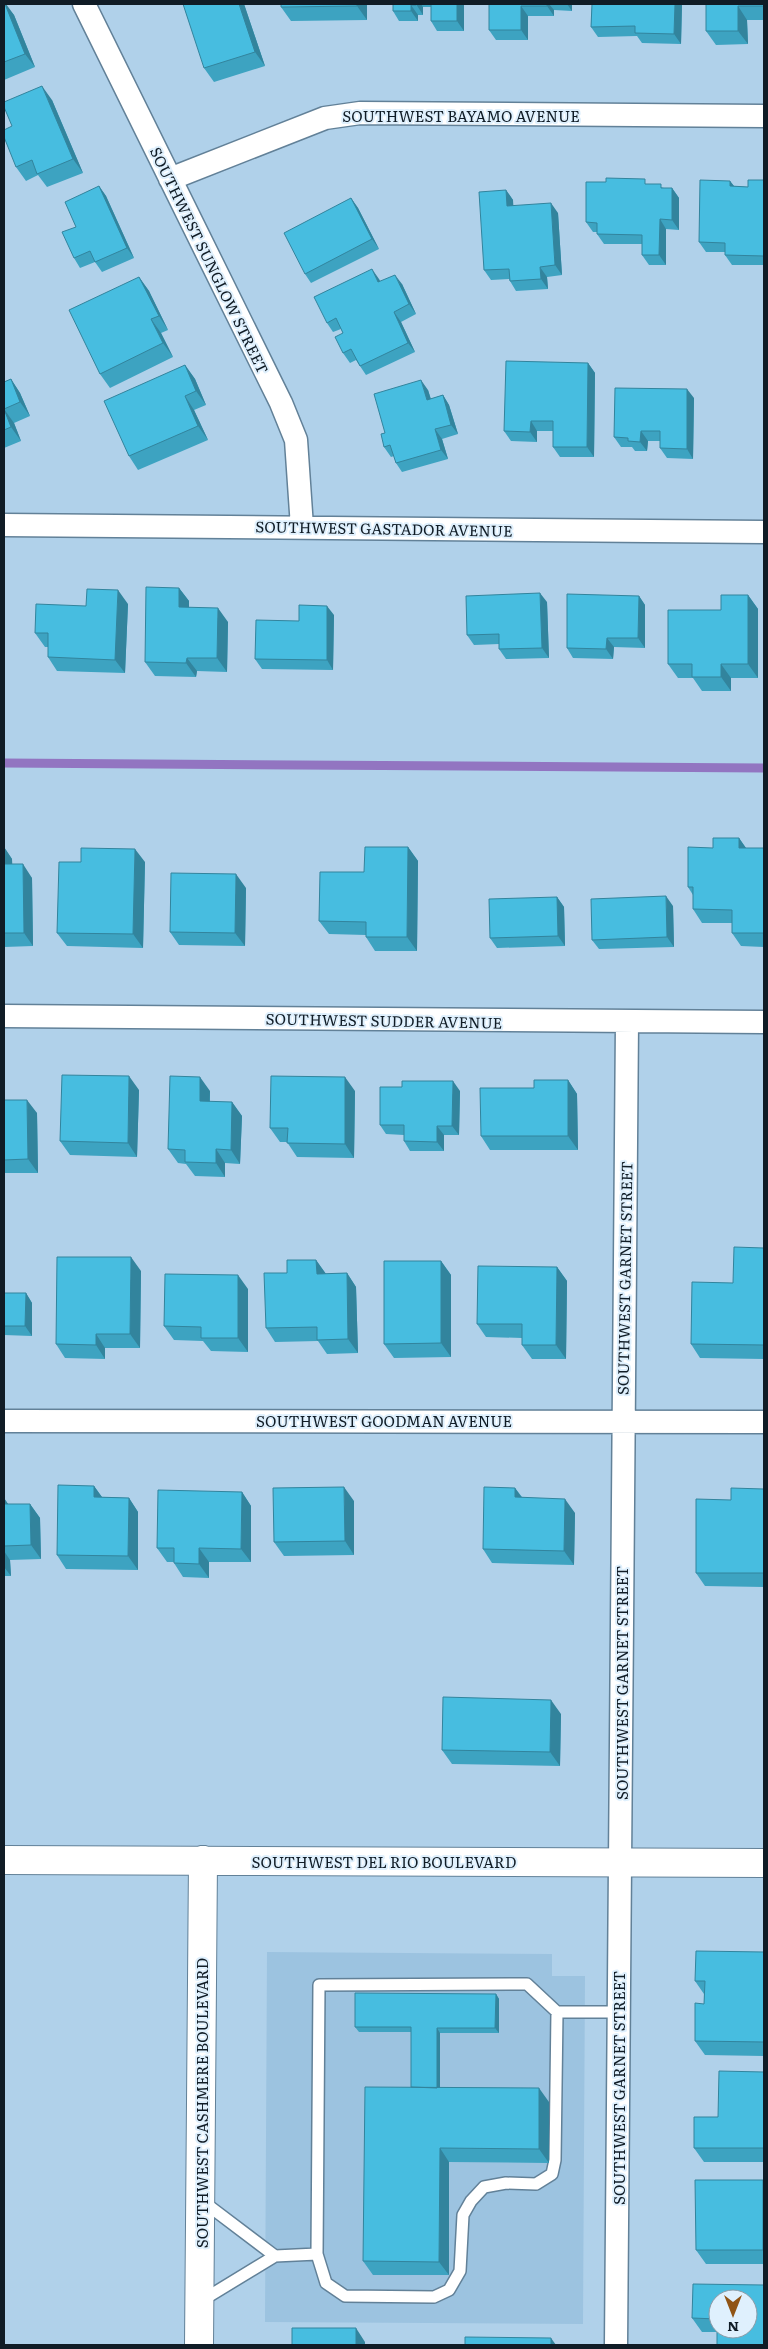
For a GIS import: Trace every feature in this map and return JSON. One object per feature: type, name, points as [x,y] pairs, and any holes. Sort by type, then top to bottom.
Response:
[{"type":"street","name":"SOUTHWEST SUNGLOW STREET","points":[[84,4],[282,403],[296,440],[302,527]]},
{"type":"street","name":"SOUTHWEST BAYAMO AVENUE","points":[[170,179],[325,118],[360,113],[764,116]]},
{"type":"street","name":"SOUTHWEST GASTADOR AVENUE","points":[[4,525],[764,532]]},
{"type":"street","name":"SOUTHWEST SUDDER AVENUE","points":[[4,1016],[764,1022]]},
{"type":"street","name":"SOUTHWEST GARNET STREET","points":[[616,2345],[622,1420],[627,1022]]},
{"type":"street","name":"SOUTHWEST GOODMAN AVENUE","points":[[4,1421],[622,1420],[764,1422]]},
{"type":"street","name":"SOUTHWEST DEL RIO BOULEVARD","points":[[4,1860],[764,1863]]},
{"type":"street","name":"SOUTHWEST CASHMERE BOULEVARD","points":[[199,2345],[203,1860]]},
{"type":"lane","points":[[557,2012],[555,2160],[552,2174],[536,2184],[506,2183],[484,2187],[471,2201],[463,2215],[460,2271],[450,2290],[434,2296],[345,2296],[326,2283],[317,2254],[319,1985],[527,1984],[557,2012],[619,2012]]},
{"type":"lane","points":[[199,2199],[275,2256]]},
{"type":"lane","points":[[200,2302],[275,2256],[317,2254]]},
{"type":"shaded area","points":[[267,1952],[552,1954],[552,1976],[585,1976],[583,2324],[265,2322]]},
{"type":"building","points":[[4,4],[25,54],[4,62]]},
{"type":"building","points":[[183,4],[239,4],[255,52],[204,68]]},
{"type":"building","points":[[281,4],[357,4],[357,6],[281,7]]},
{"type":"building","points":[[393,4],[416,5],[411,5],[411,11],[393,11]]},
{"type":"building","points":[[431,4],[457,4],[457,21],[431,21]]},
{"type":"building","points":[[489,4],[547,4],[547,6],[521,6],[521,30],[489,30]]},
{"type":"building","points":[[592,4],[675,4],[674,34],[635,33],[635,26],[591,27]]},
{"type":"building","points":[[706,4],[764,4],[764,6],[738,6],[738,31],[706,31]]},
{"type":"building","points":[[42,86],[73,159],[37,174],[32,160],[16,167],[4,137],[4,130],[12,126],[4,107],[4,102]]},
{"type":"building","points":[[606,178],[645,179],[645,184],[661,184],[661,188],[672,188],[672,220],[660,219],[659,255],[642,255],[642,235],[597,234],[597,223],[586,222],[586,182],[606,182]]},
{"type":"building","points":[[700,180],[730,181],[730,186],[748,187],[748,180],[764,180],[764,256],[725,255],[725,243],[699,242]]},
{"type":"building","points":[[99,186],[127,248],[95,262],[90,251],[74,258],[62,232],[76,227],[65,202]]},
{"type":"building","points":[[506,190],[507,206],[551,203],[555,265],[540,267],[541,279],[510,281],[509,269],[484,270],[479,192]]},
{"type":"building","points":[[351,198],[372,239],[305,274],[284,233]]},
{"type":"building","points":[[372,269],[378,282],[395,275],[409,304],[394,312],[408,343],[360,366],[351,349],[343,353],[335,337],[343,333],[336,318],[327,323],[314,297]]},
{"type":"building","points":[[139,277],[159,316],[151,319],[163,343],[100,374],[69,310]]},
{"type":"building","points":[[506,361],[588,363],[587,447],[553,447],[553,421],[531,421],[530,432],[504,431]]},
{"type":"building","points":[[185,365],[196,391],[185,396],[198,426],[129,456],[104,401]]},
{"type":"building","points":[[11,379],[20,402],[4,409],[4,382]]},
{"type":"building","points":[[421,380],[427,400],[443,395],[451,425],[435,429],[441,450],[396,463],[390,445],[384,447],[381,434],[385,433],[374,394]]},
{"type":"building","points":[[615,388],[687,389],[687,449],[660,448],[660,431],[641,431],[640,442],[628,441],[628,438],[614,437]]},
{"type":"building","points":[[4,409],[11,427],[4,430]]},
{"type":"building","points":[[146,587],[179,588],[179,607],[218,608],[217,658],[187,658],[186,663],[145,662]]},
{"type":"building","points":[[87,589],[118,590],[115,660],[48,657],[48,633],[35,633],[36,604],[86,606]]},
{"type":"building","points":[[540,593],[542,648],[499,649],[499,634],[467,635],[466,596]]},
{"type":"building","points":[[567,594],[639,596],[638,638],[607,638],[606,649],[567,648]]},
{"type":"building","points":[[721,595],[748,595],[748,664],[721,664],[721,677],[692,677],[692,664],[668,664],[668,610],[721,610]]},
{"type":"building","points":[[299,605],[327,606],[327,660],[255,659],[256,620],[299,621]]},
{"type":"building","points":[[713,838],[739,838],[739,848],[764,848],[764,933],[732,933],[732,910],[693,909],[693,887],[688,887],[688,847],[713,848]]},
{"type":"building","points":[[365,847],[408,847],[407,937],[366,937],[366,922],[319,921],[320,872],[364,872]]},
{"type":"building","points":[[81,848],[135,849],[133,934],[57,933],[59,862],[81,862]]},
{"type":"building","points":[[4,864],[23,864],[24,933],[4,933]]},
{"type":"building","points":[[171,873],[236,874],[235,933],[170,932]]},
{"type":"building","points":[[666,896],[667,937],[592,940],[591,899]]},
{"type":"building","points":[[557,897],[558,936],[490,938],[489,899]]},
{"type":"building","points":[[62,1075],[129,1076],[128,1143],[60,1141]]},
{"type":"building","points":[[170,1076],[200,1077],[200,1101],[232,1102],[231,1150],[216,1149],[216,1163],[185,1162],[185,1150],[168,1149]]},
{"type":"building","points":[[271,1076],[345,1077],[345,1144],[287,1143],[288,1128],[270,1128]]},
{"type":"building","points":[[534,1080],[568,1080],[568,1136],[481,1136],[480,1088],[534,1088]]},
{"type":"building","points":[[402,1081],[453,1081],[452,1126],[437,1126],[437,1142],[404,1141],[404,1125],[380,1125],[380,1087],[402,1087]]},
{"type":"building","points":[[4,1100],[27,1100],[28,1159],[4,1160]]},
{"type":"building","points":[[734,1247],[764,1248],[764,1345],[691,1344],[692,1282],[733,1283]]},
{"type":"building","points":[[57,1257],[131,1257],[130,1334],[96,1334],[96,1345],[56,1344]]},
{"type":"building","points":[[287,1260],[316,1260],[317,1274],[347,1273],[348,1339],[317,1340],[317,1327],[266,1328],[264,1273],[287,1273]]},
{"type":"building","points":[[384,1261],[441,1261],[441,1343],[384,1344]]},
{"type":"building","points":[[478,1266],[557,1267],[556,1345],[522,1345],[522,1324],[477,1324]]},
{"type":"building","points":[[165,1274],[238,1275],[238,1338],[201,1338],[201,1327],[164,1326]]},
{"type":"building","points":[[4,1293],[26,1293],[25,1326],[4,1326]]},
{"type":"building","points":[[58,1485],[94,1486],[94,1497],[129,1498],[128,1556],[57,1555]]},
{"type":"building","points":[[344,1487],[345,1541],[274,1542],[273,1488]]},
{"type":"building","points":[[484,1487],[515,1488],[515,1497],[565,1499],[564,1551],[483,1549]]},
{"type":"building","points":[[731,1488],[764,1489],[764,1573],[696,1573],[696,1499],[731,1500]]},
{"type":"building","points":[[158,1490],[242,1492],[241,1549],[199,1548],[199,1564],[174,1563],[174,1548],[157,1548]]},
{"type":"building","points":[[4,1504],[30,1504],[31,1545],[4,1546]]},
{"type":"building","points":[[443,1697],[551,1700],[550,1752],[442,1750]]},
{"type":"building","points":[[696,1951],[764,1952],[764,2042],[695,2041],[695,2003],[704,2004],[705,1981],[695,1981]]},
{"type":"building","points":[[355,1993],[496,1994],[495,2028],[437,2028],[437,2088],[411,2087],[411,2027],[355,2027]]},
{"type":"building","points":[[719,2071],[764,2072],[764,2148],[694,2148],[694,2117],[718,2117]]},
{"type":"building","points":[[365,2087],[539,2088],[539,2149],[440,2148],[439,2262],[363,2261]]},
{"type":"building","points":[[695,2180],[763,2180],[763,2250],[696,2250]]},
{"type":"building","points":[[693,2284],[764,2285],[764,2345],[717,2345],[717,2339],[758,2339],[758,2289],[708,2289],[708,2319],[692,2318]]},
{"type":"building","points":[[292,2328],[356,2328],[356,2345],[292,2345]]},
{"type":"building","points":[[465,2337],[551,2338],[551,2345],[465,2345]]},
{"type":"waterway","points":[[4,763],[764,768]]}]
